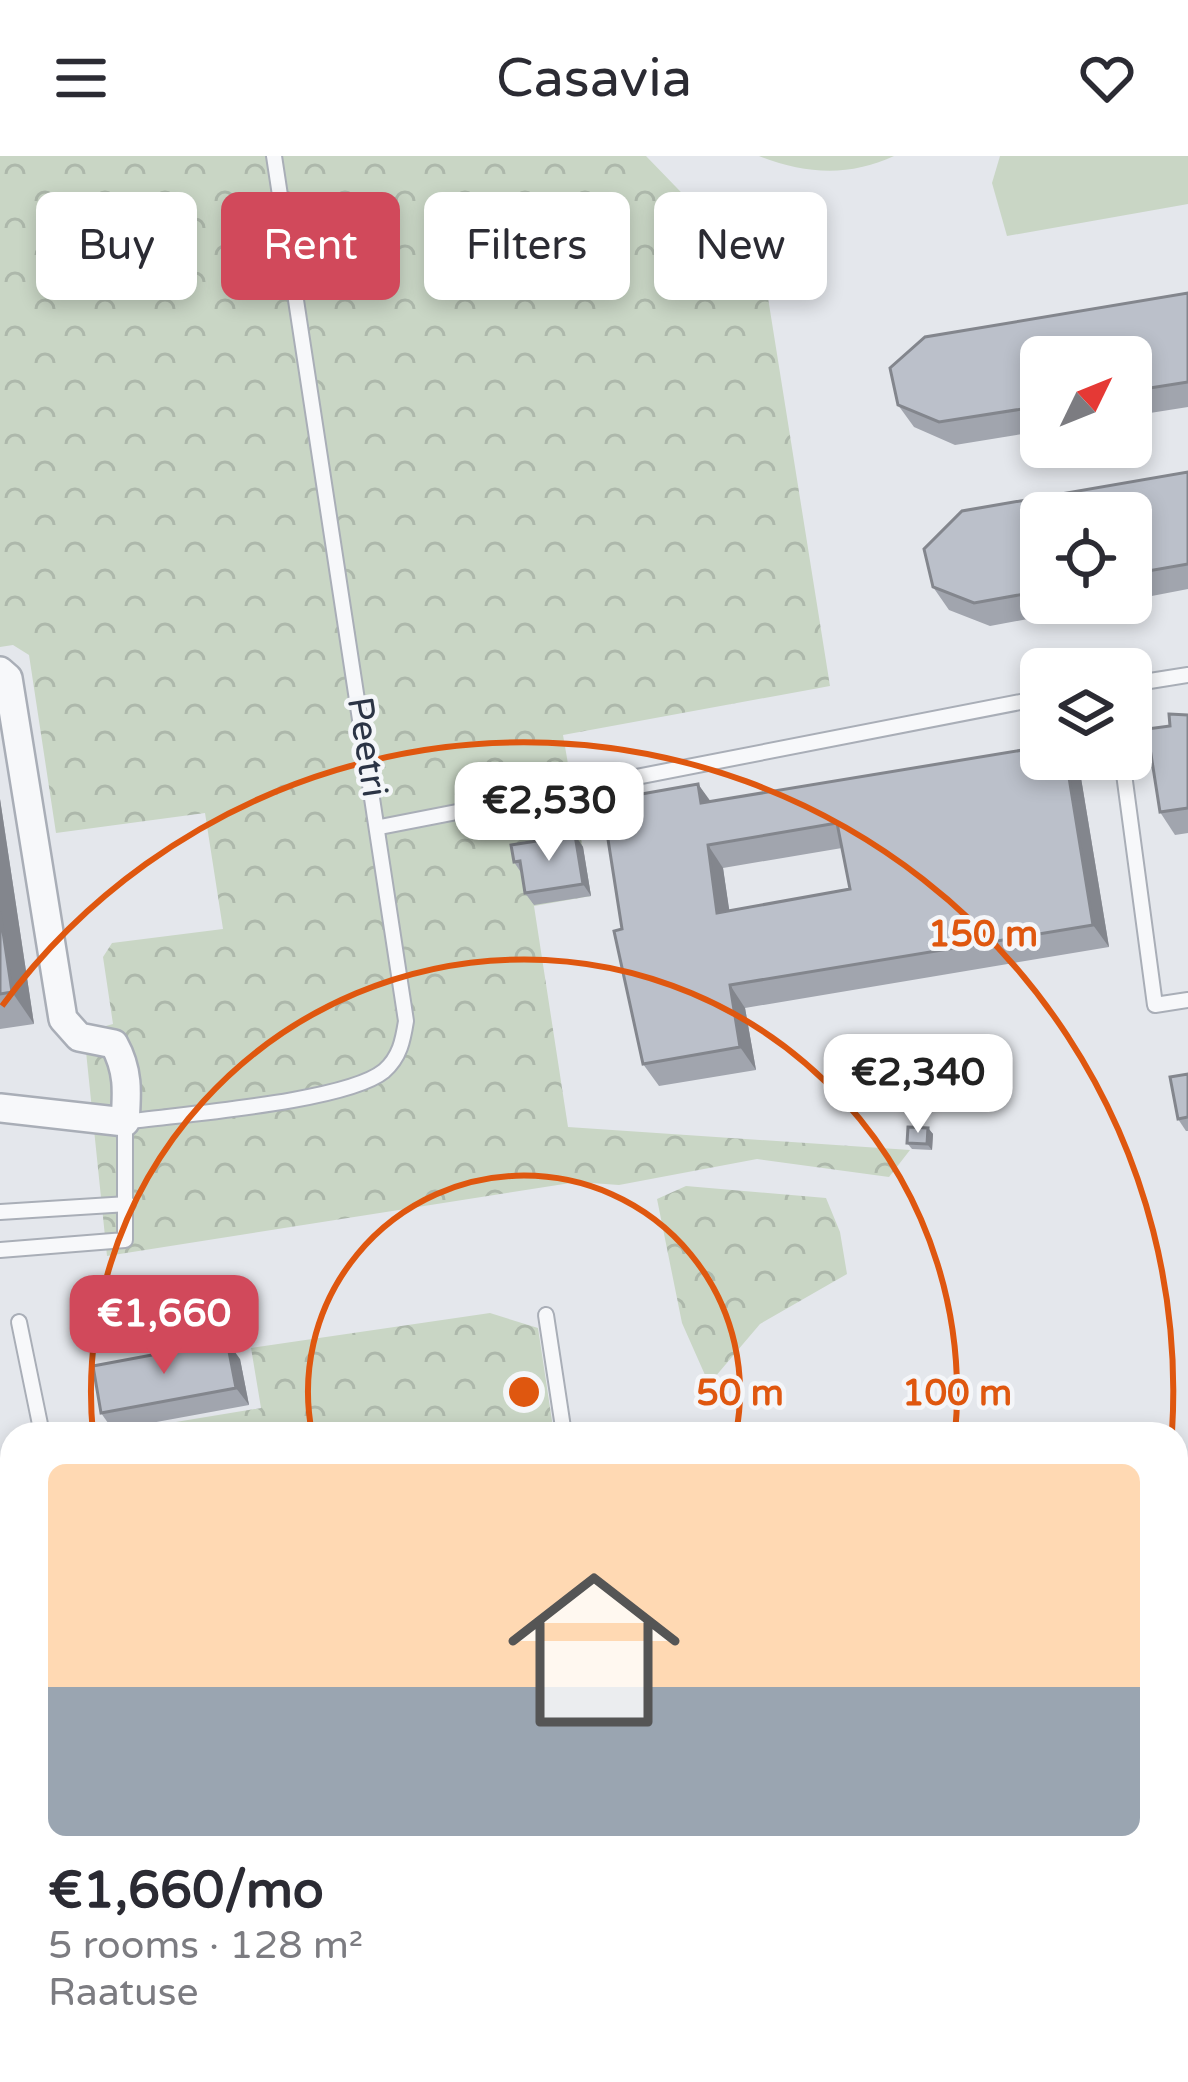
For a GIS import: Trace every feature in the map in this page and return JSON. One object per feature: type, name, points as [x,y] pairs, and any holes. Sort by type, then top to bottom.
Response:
[{"type":"street","points":[[0,671],[8,678],[64,1019],[79,1037],[114,1044],[125,1064],[125,1122],[0,1108]]},
{"type":"lane","name":"Peetri","points":[[125,1122],[346,1089],[383,1072],[402,1047],[406,1021],[380,827],[274,156]]},
{"type":"lane","points":[[1152,681],[1188,675]]},
{"type":"lane","points":[[380,827],[1020,702]]},
{"type":"lane","points":[[1126,780],[1155,1005],[1188,1000]]},
{"type":"lane","points":[[0,1250],[125,1240],[125,1122]]},
{"type":"lane","points":[[0,1212],[128,1204]]},
{"type":"lane","points":[[546,1315],[562,1422]]},
{"type":"lane","points":[[19,1322],[40,1422]]},
{"type":"green space","points":[[0,156],[646,156],[681,192],[654,192],[654,300],[768,300],[830,686],[563,735],[591,896],[534,906],[568,1127],[910,1150],[889,1177],[757,1159],[619,1185],[577,1182],[107,1256],[84,1032],[113,1024],[103,957],[112,943],[223,929],[205,813],[56,833],[29,655],[13,645],[0,647]]},
{"type":"green space","points":[[759,156],[894,156],[827,171]]},
{"type":"green space","points":[[1000,156],[1188,156],[1188,204],[1007,236],[992,183]]},
{"type":"green space","points":[[686,1186],[826,1198],[840,1232],[847,1274],[760,1324],[709,1384],[682,1323],[657,1199]]},
{"type":"green space","points":[[490,1313],[538,1328],[552,1422],[176,1422],[261,1408],[251,1348]]},
{"type":"building","points":[[1188,293],[1188,382],[1152,388],[1152,336],[1020,336],[1020,409],[939,422],[898,405],[890,368],[925,337]]},
{"type":"building","points":[[1188,472],[1188,564],[1152,570],[1152,492],[1072,492]]},
{"type":"building","points":[[1020,501],[1020,595],[974,603],[933,587],[924,549],[962,511]]},
{"type":"building","points":[[1169,714],[1188,715],[1188,808],[1160,812],[1152,728],[1170,726]]},
{"type":"building","points":[[1020,750],[1020,780],[1069,780],[1093,925],[730,985],[740,1047],[643,1064],[614,931],[622,929],[602,801],[698,784],[701,803]],"holes":[[[837,823],[850,889],[717,913],[708,845]]]},
{"type":"building","points":[[575,835],[583,884],[525,893],[520,861],[514,862],[511,845]]},
{"type":"building","points":[[0,912],[12,992],[0,994]]},
{"type":"building","points":[[1188,1074],[1188,1117],[1178,1119],[1170,1077]]},
{"type":"building","points":[[908,1127],[928,1128],[927,1144],[907,1143]]},
{"type":"building","points":[[227,1341],[236,1388],[101,1413],[93,1366]]}]
